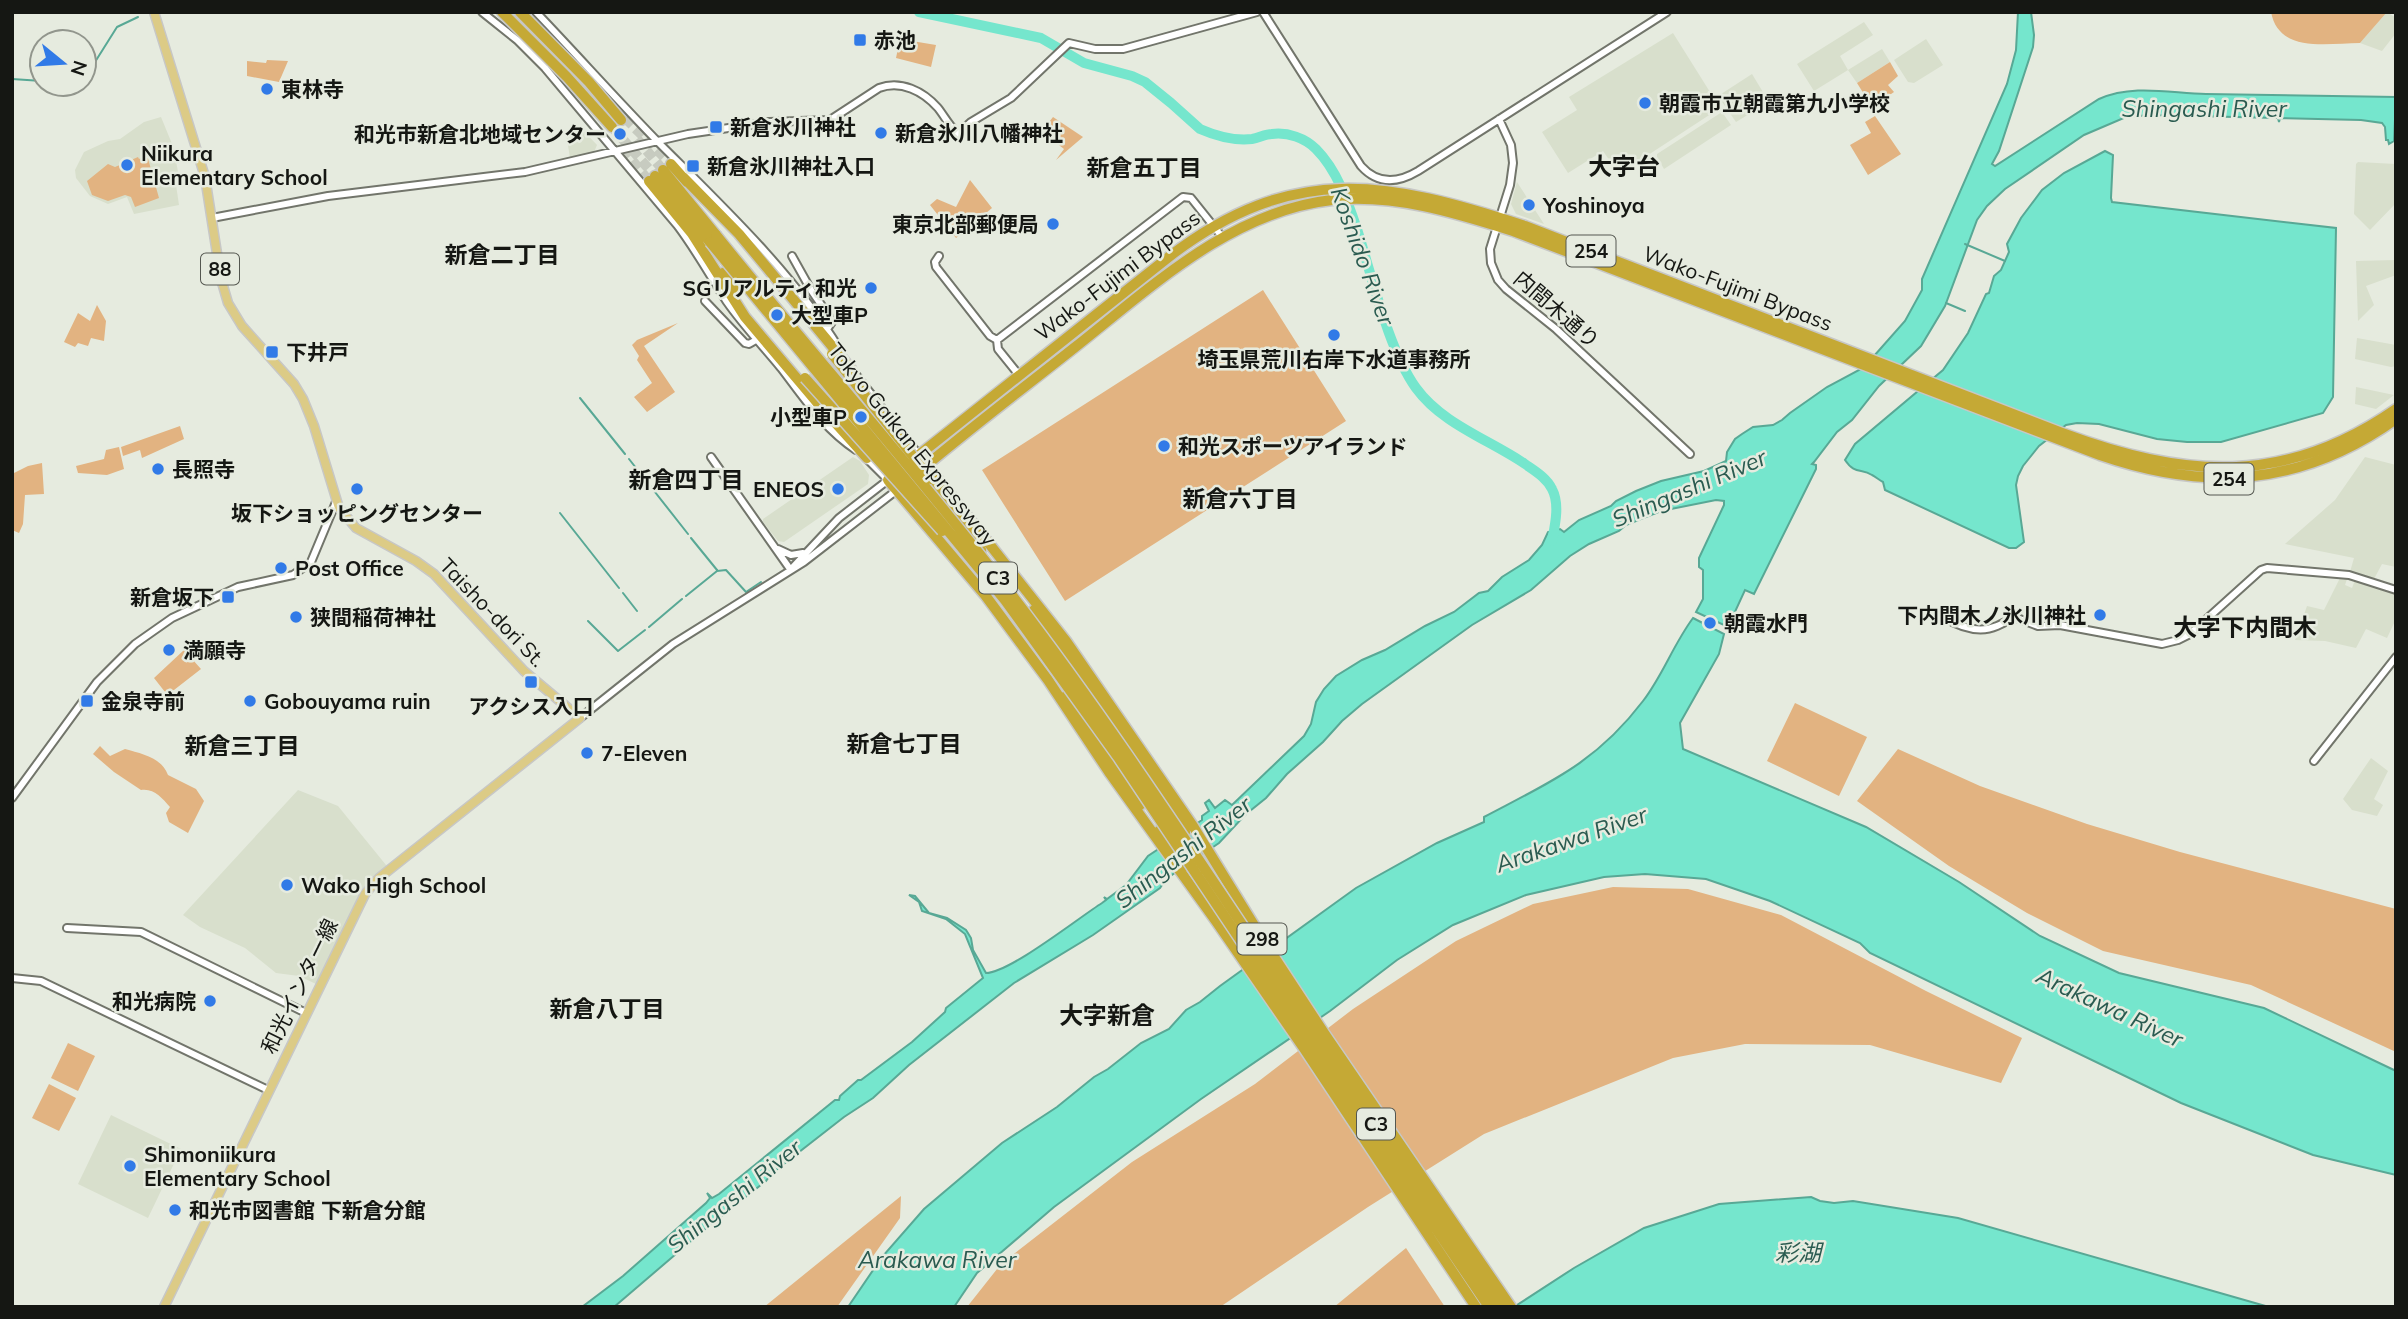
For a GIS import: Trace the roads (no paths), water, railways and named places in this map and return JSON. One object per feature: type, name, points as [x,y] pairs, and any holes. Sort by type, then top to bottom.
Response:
[{"type":"highway","points":[[502,12],[542,51],[610,128]]},
{"type":"highway","points":[[520,12],[623,119]]},
{"type":"highway","points":[[659,173],[682,177],[765,267],[851,369]]},
{"type":"highway","points":[[659,173],[691,232],[745,317],[867,458]]},
{"type":"highway","name":"Tokyo Gaikan Expressway","points":[[659,173],[989,579],[1062,677],[1221,902],[1499,1307]]},
{"type":"highway","name":"Wako-Fujimi Bypass","points":[[888,480],[1177,251],[1213,226],[1268,201],[1298,193],[1349,188],[1417,196],[1498,222],[1822,344],[2108,457],[2154,471],[2186,477],[2234,478],[2273,474],[2319,461],[2362,441],[2396,419]]},
{"type":"highway","name":"Wako-Fujimi Bypass","points":[[897,490],[1155,285],[1223,238],[1275,214],[1333,200],[1384,199],[1498,222]]},
{"type":"highway","points":[[691,232],[735,289]]},
{"type":"highway","name":"Tokyo Gaikan Expressway","points":[[713,239],[921,481],[1012,595],[1091,704],[1489,1307]]},
{"type":"highway","points":[[831,354],[931,479],[1012,595]]},
{"type":"highway","points":[[805,378],[912,499],[989,579]]},
{"type":"highway","name":"Wako-Fujimi Bypass","points":[[2058,435],[2162,463],[2202,468],[2241,467],[2273,463],[2319,450],[2355,434],[2396,409]]},
{"type":"highway","points":[[915,458],[913,476],[944,543]]},
{"type":"highway","name":"298","points":[[915,458],[927,465],[1066,641],[1193,826],[1309,1010],[1511,1307]]},
{"type":"highway","name":"298","points":[[888,480],[985,594],[1216,921],[1476,1307]]},
{"type":"highway","points":[[950,494],[953,503],[1044,625],[1156,785],[1221,902]]},
{"type":"highway","points":[[985,594],[1056,682],[1152,821],[1221,902]]},
{"type":"main road","name":"Taisho-dori St.","points":[[154,12],[205,177],[221,279],[228,303],[242,326],[294,384],[303,399],[314,426],[336,502],[343,515],[356,528],[418,562],[434,575],[524,671],[580,718]]},
{"type":"main road","name":"和光インター線","points":[[164,1307],[368,889],[580,718]]},
{"type":"street","points":[[482,12],[517,40],[545,68],[615,151],[693,246],[726,301],[756,340],[831,431],[867,458],[888,480],[839,518],[792,568]]},
{"type":"street","points":[[536,12],[752,237],[827,329],[851,369],[915,458]]},
{"type":"street","points":[[212,218],[328,196],[525,172],[688,134],[748,125],[830,120],[879,88],[894,85],[911,89],[929,100],[958,134],[971,121],[1011,98],[1066,46],[1073,43],[1095,49],[1123,49],[1257,12]]},
{"type":"street","points":[[1263,12],[1361,166],[1375,177],[1390,181],[1404,179],[1667,12]]},
{"type":"street","name":"内間木通り","points":[[1499,119],[1511,145],[1513,163],[1510,185],[1490,255],[1501,285],[1545,319],[1689,452]]},
{"type":"street","points":[[997,340],[1183,197],[1191,198],[1223,238]]},
{"type":"street","points":[[792,256],[831,318],[832,322],[827,329]]},
{"type":"street","points":[[939,256],[934,262],[936,267],[991,337],[997,340]]},
{"type":"street","points":[[705,301],[745,343],[756,340]]},
{"type":"street","points":[[997,340],[998,347],[1019,375]]},
{"type":"street","points":[[712,457],[792,568]]},
{"type":"street","points":[[580,718],[673,644],[813,555],[897,490]]},
{"type":"street","points":[[12,798],[97,682],[135,644],[172,618],[238,587],[288,576],[305,567],[311,562],[336,502]]},
{"type":"street","points":[[776,548],[791,555],[808,551]]},
{"type":"street","points":[[1943,617],[1964,627],[1981,629],[1993,628],[2017,618],[2038,626],[2060,625],[2162,644],[2186,636],[2261,570],[2267,568],[2349,575],[2396,590]]},
{"type":"street","points":[[2314,761],[2396,657]]},
{"type":"street","points":[[67,928],[141,932],[306,1013]]},
{"type":"street","points":[[12,978],[41,981],[268,1090]]},
{"type":"water","name":"Shingashi River","points":[[2018,12],[2031,12],[2033,47],[1999,151],[1992,164],[1995,166],[2099,99],[2112,94],[2151,90],[2206,94],[2396,97],[2394,141],[2389,144],[2386,140],[2382,123],[2361,120],[2280,118],[2279,122],[2278,118],[2150,115],[2126,117],[2084,135],[2005,189],[1987,206],[1977,220],[1945,306],[1921,346],[1879,386],[1812,464],[1816,465],[1816,469],[1754,594],[1745,590],[1728,627],[1696,612],[1703,599],[1703,570],[1699,567],[1699,558],[1724,501],[1716,500],[1661,511],[1589,544],[1570,556],[1531,590],[1472,625],[1362,704],[1219,843],[1166,879],[1160,888],[1093,935],[1014,983],[909,1065],[873,1098],[771,1174],[766,1181],[614,1307],[582,1307],[623,1276],[706,1203],[710,1198],[707,1193],[712,1198],[719,1194],[835,1100],[839,1100],[858,1080],[912,1042],[945,1012],[946,1008],[983,978],[965,934],[946,919],[922,911],[919,902],[909,895],[915,896],[929,913],[947,918],[966,930],[986,973],[1010,964],[1102,903],[1106,900],[1104,897],[1107,899],[1126,885],[1148,856],[1202,820],[1202,816],[1209,811],[1205,803],[1209,800],[1215,808],[1225,800],[1232,805],[1304,736],[1311,724],[1316,702],[1336,676],[1454,612],[1479,593],[1488,591],[1502,577],[1529,560],[1542,545],[1548,532],[1560,529],[1564,532],[1579,520],[1636,491],[1661,481],[1704,471],[1726,461],[1727,452],[1735,439],[1742,434],[1753,427],[1773,425],[1827,387],[1861,369],[1905,321],[1922,290],[1922,279],[2007,84],[2016,50]]},
{"type":"water","points":[[2105,151],[2113,155],[2112,202],[2336,228],[2333,397],[2323,413],[2221,442],[2157,439],[2099,424],[2066,425],[2039,446],[2018,476],[2016,485],[2024,542],[2016,548],[2009,548],[1885,490],[1883,482],[1852,468],[1845,460],[1855,444],[1943,370],[1968,333],[1986,294],[1989,293],[1994,276],[2001,270],[2009,252],[2007,244],[2021,218],[2042,190],[2064,173]]},
{"type":"water","name":"Arakawa River","points":[[1693,618],[1724,634],[1719,654],[1680,723],[1683,749],[1866,827],[1959,882],[2040,936],[2119,973],[2264,1008],[2396,1071],[2396,1175],[2313,1155],[2181,1103],[1870,953],[1860,943],[1770,901],[1706,879],[1645,874],[1604,877],[1526,895],[1453,925],[1397,960],[1330,1011],[1201,1099],[1054,1207],[977,1273],[954,1307],[848,1307],[882,1257],[924,1209],[1002,1143],[1057,1107],[1141,1043],[1169,1029],[1186,1010],[1356,888],[1437,843],[1484,822],[1484,817],[1551,781],[1589,756],[1608,740],[1643,701]]},
{"type":"water","name":"彩湖","points":[[1811,1197],[1834,1203],[1853,1201],[1958,1218],[2269,1307],[1514,1307],[1574,1268],[1644,1228],[1719,1204]]},
{"type":"waterway","name":"Koshido River","points":[[919,12],[1041,38],[1084,63],[1145,82],[1200,129],[1212,134],[1232,139],[1284,134],[1312,145],[1336,176],[1346,197],[1389,333],[1406,372],[1416,388],[1439,412],[1511,455],[1547,481],[1556,501],[1552,541]]},
{"type":"waterway","points":[[98,57],[117,27],[138,17]]},
{"type":"waterway","points":[[12,79],[28,80]]},
{"type":"waterway","points":[[1965,244],[2005,261]]},
{"type":"waterway","points":[[1946,303],[1965,311]]},
{"type":"waterway","points":[[580,398],[625,454]]},
{"type":"waterway","points":[[629,459],[688,534]]},
{"type":"waterway","points":[[560,513],[619,588]]},
{"type":"waterway","points":[[691,538],[717,570]]},
{"type":"waterway","points":[[686,596],[717,571],[726,570],[746,592],[761,582]]},
{"type":"waterway","points":[[623,593],[637,611]]},
{"type":"waterway","points":[[649,627],[682,599]]},
{"type":"waterway","points":[[588,621],[618,651],[645,630]]},
{"type":"tunnel","points":[[625,118],[671,164]]},
{"type":"tunnel","points":[[612,127],[655,176]]},
{"type":"tunnel","points":[[637,139],[663,170]]},
{"type":"tunnel","points":[[623,149],[649,181]]},
{"type":"place","name":"赤池","points":[[860,40]]},
{"type":"place","name":"東林寺","points":[[267,89]]},
{"type":"place","name":"朝霞市立朝霞第九小学校","points":[[1645,103]]},
{"type":"place","name":"新倉氷川神社","points":[[716,127]]},
{"type":"place","name":"新倉氷川八幡神社","points":[[881,133]]},
{"type":"place","name":"和光市新倉北地域センター","points":[[620,134]]},
{"type":"place","name":"Niikura Elementary School","points":[[127,165]]},
{"type":"place","name":"新倉氷川神社入口","points":[[693,166]]},
{"type":"place","name":"Yoshinoya","points":[[1529,205]]},
{"type":"place","name":"東京北部郵便局","points":[[1053,224]]},
{"type":"place","name":"SGリアルティ和光","points":[[871,288]]},
{"type":"place","name":"大型車P","points":[[777,315]]},
{"type":"place","name":"埼玉県荒川右岸下水道事務所","points":[[1334,335]]},
{"type":"place","name":"下井戸","points":[[272,352]]},
{"type":"place","name":"小型車P","points":[[861,417]]},
{"type":"place","name":"和光スポーツアイランド","points":[[1164,446]]},
{"type":"place","name":"長照寺","points":[[158,469]]},
{"type":"place","name":"坂下ショッピングセンター","points":[[357,489]]},
{"type":"place","name":"ENEOS","points":[[838,489]]},
{"type":"place","name":"Post Office","points":[[281,568]]},
{"type":"place","name":"新倉坂下","points":[[228,597]]},
{"type":"place","name":"下内間木ノ氷川神社","points":[[2100,615]]},
{"type":"place","name":"狭間稲荷神社","points":[[296,617]]},
{"type":"place","name":"朝霞水門","points":[[1710,623]]},
{"type":"place","name":"満願寺","points":[[169,650]]},
{"type":"place","name":"アクシス入口","points":[[531,682]]},
{"type":"place","name":"金泉寺前","points":[[87,701]]},
{"type":"place","name":"Gobouyama ruin","points":[[250,701]]},
{"type":"place","name":"7-Eleven","points":[[587,753]]},
{"type":"place","name":"Wako High School","points":[[287,885]]},
{"type":"place","name":"和光病院","points":[[210,1001]]},
{"type":"place","name":"Shimoniikura Elementary School","points":[[130,1166]]},
{"type":"place","name":"和光市図書館 下新倉分館","points":[[175,1210]]},
{"type":"district","name":"大字台","points":[[1624,166]]},
{"type":"district","name":"新倉五丁目","points":[[1144,167]]},
{"type":"district","name":"新倉二丁目","points":[[502,254]]},
{"type":"district","name":"新倉四丁目","points":[[686,479]]},
{"type":"district","name":"新倉六丁目","points":[[1240,498]]},
{"type":"district","name":"大字下内間木","points":[[2245,627]]},
{"type":"district","name":"新倉七丁目","points":[[904,743]]},
{"type":"district","name":"新倉三丁目","points":[[242,745]]},
{"type":"district","name":"新倉八丁目","points":[[607,1008]]},
{"type":"district","name":"大字新倉","points":[[1107,1015]]}]
